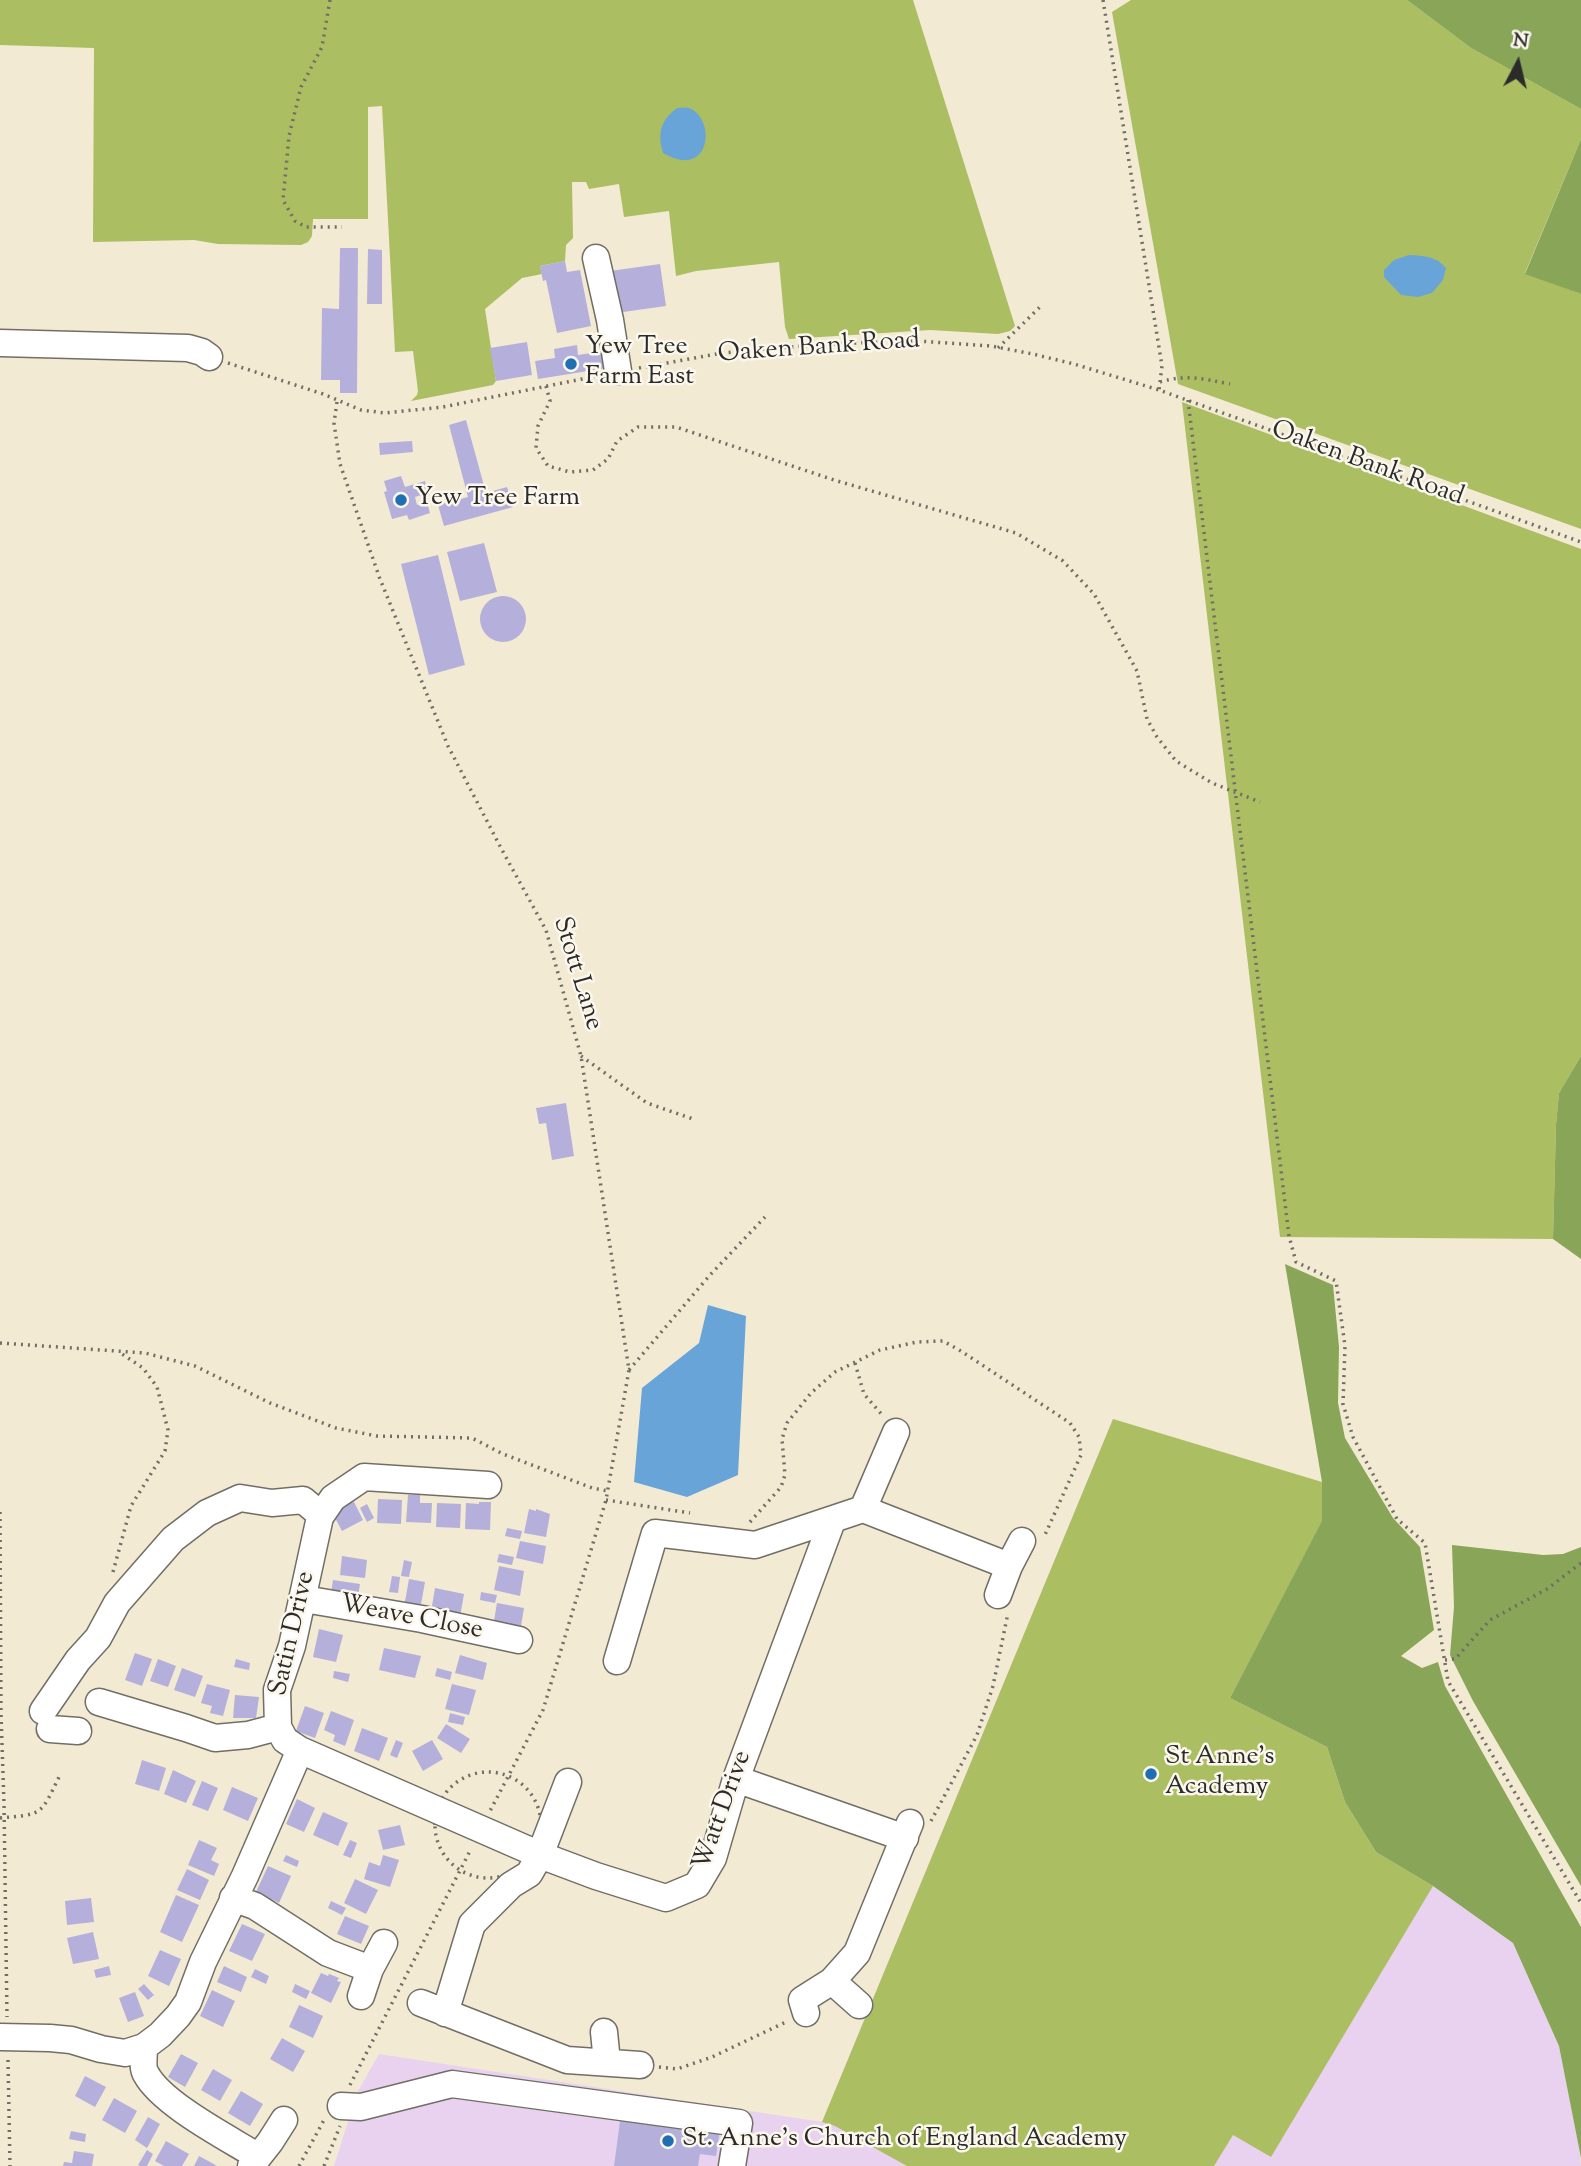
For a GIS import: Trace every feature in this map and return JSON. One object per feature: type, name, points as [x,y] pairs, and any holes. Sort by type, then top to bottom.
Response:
[{"type":"street","points":[[596,258],[618,371]]},
{"type":"street","points":[[0,343],[188,348],[209,357]]},
{"type":"street","points":[[863,1509],[896,1432]]},
{"type":"street","points":[[78,1731],[46,1720],[78,1660],[98,1638],[114,1591],[207,1513],[240,1498],[272,1503],[303,1500],[321,1515],[333,1498],[363,1477],[439,1471],[488,1485]]},
{"type":"street","points":[[617,1661],[655,1533],[755,1545],[863,1509],[1009,1566]]},
{"type":"street","name":"Satin Drive","points":[[300,1750],[285,1740],[278,1727],[276,1690],[292,1646],[304,1600],[321,1515]]},
{"type":"street","name":"Watt Drive","points":[[300,1750],[481,1830],[596,1876],[666,1898],[697,1885],[713,1858],[736,1779],[832,1521]]},
{"type":"street","points":[[998,1595],[1022,1541]]},
{"type":"street","name":"Weave Close","points":[[304,1600],[422,1619],[519,1640]]},
{"type":"street","points":[[99,1702],[215,1738],[248,1735],[278,1727]]},
{"type":"street","points":[[4,2037],[60,2039],[125,2053],[144,2047],[178,2016],[188,2002],[203,1962],[245,1876],[300,1750]]},
{"type":"street","points":[[736,1779],[908,1830],[858,1953],[832,1981],[802,2000],[806,2013]]},
{"type":"street","points":[[568,1782],[530,1874],[511,1885],[472,1924],[433,2008],[567,2060],[640,2065]]},
{"type":"street","points":[[233,1898],[255,1906],[328,1953],[370,1969]]},
{"type":"street","points":[[361,1996],[370,1969],[384,1943]]},
{"type":"street","points":[[832,1981],[859,2005]]},
{"type":"street","points":[[604,2032],[607,2062]]},
{"type":"street","points":[[144,2047],[145,2072],[158,2089],[187,2112],[266,2146]]},
{"type":"street","points":[[341,2106],[361,2107],[452,2084],[726,2121],[739,2123],[733,2166]]},
{"type":"path","points":[[330,0],[322,47],[301,87],[289,136],[283,200],[295,221],[306,227],[342,227]]},
{"type":"path","points":[[1103,0],[1162,366],[1159,390]]},
{"type":"path","points":[[998,348],[1042,305]]},
{"type":"path","name":"Oaken Bank Road","points":[[209,357],[323,394],[361,410],[385,413],[414,411],[722,353],[825,344],[918,341],[998,348],[1074,364],[1159,390],[1581,542]]},
{"type":"path","points":[[1160,382],[1177,377],[1196,377],[1230,384]]},
{"type":"path","points":[[546,386],[550,401],[537,426],[536,448],[548,466],[570,472],[593,470],[608,459],[617,441],[638,427],[676,427],[834,480],[1016,533],[1063,561],[1094,594],[1137,671],[1147,719],[1176,761],[1212,783],[1260,802]]},
{"type":"path","points":[[1188,400],[1289,1236],[1296,1262],[1336,1281],[1345,1346],[1343,1404],[1353,1437],[1397,1519],[1426,1543],[1448,1681],[1581,1903]]},
{"type":"path","name":"Stott Lane","points":[[337,401],[334,423],[340,464],[380,579],[448,746],[546,930],[581,1056],[629,1370],[603,1511]]},
{"type":"path","points":[[581,1056],[648,1103],[693,1119]]},
{"type":"path","points":[[629,1370],[710,1275],[765,1217]]},
{"type":"path","points":[[0,1343],[145,1353],[195,1366],[270,1403],[336,1428],[377,1436],[472,1438],[503,1454],[592,1488],[608,1491]]},
{"type":"path","points":[[114,1591],[131,1506],[165,1451],[167,1430],[157,1387],[144,1368],[117,1351]]},
{"type":"path","points":[[855,1363],[864,1394],[896,1432]]},
{"type":"path","points":[[0,1512],[4,2037],[10,2166]]},
{"type":"path","points":[[1445,1660],[1455,1659],[1490,1620],[1547,1590],[1581,1563]]},
{"type":"path","points":[[908,1830],[931,1821],[977,1735],[993,1686],[1009,1607],[998,1595]]},
{"type":"path","points":[[2,1817],[35,1814],[46,1804],[59,1777]]},
{"type":"path","points":[[640,2065],[677,2069],[712,2057],[806,2013]]},
{"type":"path","points":[[299,2166],[329,2112],[341,2106],[343,2118],[324,2166]]},
{"type":"shaded area","name":"St Anne's Academy","points":[[1113,1419],[1322,1522],[1230,1698],[1376,1852],[1433,1886],[1513,1943],[1559,2046],[1581,2166],[334,2166],[357,2093],[379,2054],[822,2122]]},
{"type":"green space","points":[[0,0],[913,0],[1015,326],[1010,331],[998,334],[930,330],[789,339],[785,327],[779,262],[696,271],[676,276],[669,211],[624,217],[619,184],[589,189],[586,182],[572,182],[573,238],[566,245],[565,261],[540,266],[542,274],[522,278],[485,309],[496,381],[493,385],[411,401],[418,391],[413,351],[395,352],[382,106],[368,107],[368,219],[313,219],[312,236],[308,242],[301,245],[218,244],[194,240],[93,242],[94,48],[0,45]]},
{"type":"green space","points":[[1131,0],[1407,0],[1471,48],[1581,109],[1581,139],[1525,273],[1581,294],[1581,529],[1178,384],[1112,12]]},
{"type":"green space","points":[[1407,0],[1581,0],[1581,109],[1471,48]]},
{"type":"green space","points":[[1581,139],[1581,294],[1525,274]]},
{"type":"green space","points":[[1182,402],[1581,549],[1581,1056],[1559,1093],[1553,1239],[1280,1237]]},
{"type":"green space","points":[[1581,1056],[1581,1259],[1553,1239],[1559,1093]]},
{"type":"green space","points":[[1285,1264],[1333,1285],[1339,1347],[1338,1403],[1345,1438],[1393,1518],[1420,1547],[1434,1630],[1401,1656],[1422,1668],[1438,1662],[1445,1686],[1581,1927],[1581,2158],[1559,2046],[1513,1943],[1433,1886],[1376,1852],[1345,1802],[1327,1747],[1230,1698],[1322,1521],[1322,1482]]},
{"type":"green space","name":"St Anne's Academy","points":[[1113,1419],[1322,1482],[1322,1522],[1230,1698],[1327,1747],[1345,1802],[1376,1852],[1433,1886],[1271,2157],[1233,2135],[1214,2166],[907,2166],[835,2126],[822,2122]]},
{"type":"green space","points":[[1452,1545],[1543,1555],[1563,1554],[1581,1547],[1581,1886],[1473,1701],[1450,1655],[1454,1607]]},
{"type":"water","points":[[677,108],[689,108],[698,114],[706,134],[700,154],[691,159],[679,160],[663,153],[660,139],[662,127],[667,117]]},
{"type":"water","points":[[1409,255],[1434,259],[1446,268],[1443,280],[1432,293],[1418,297],[1401,295],[1384,277],[1384,270],[1394,260]]},
{"type":"water","points":[[708,1305],[746,1316],[738,1475],[687,1497],[634,1482],[642,1388],[699,1343]]},
{"type":"building","points":[[340,248],[358,248],[357,393],[340,393],[340,380],[321,380],[322,308],[339,309]]},
{"type":"building","points":[[368,249],[382,250],[382,304],[367,304]]},
{"type":"building","points":[[565,261],[567,272],[580,270],[591,326],[557,333],[546,280],[543,281],[540,266]]},
{"type":"building","points":[[660,264],[666,306],[616,313],[610,271]]},
{"type":"building","points":[[527,342],[532,375],[496,381],[490,348]]},
{"type":"building","name":"Yew Tree Farm East","points":[[577,345],[578,355],[604,351],[607,368],[538,379],[535,361],[555,358],[554,349]]},
{"type":"building","points":[[466,420],[486,493],[507,487],[513,507],[444,526],[438,505],[468,497],[449,425]]},
{"type":"building","points":[[412,441],[413,452],[380,455],[379,443]]},
{"type":"building","name":"Yew Tree Farm","points":[[401,476],[405,487],[425,481],[428,493],[415,497],[417,505],[427,502],[430,513],[409,520],[407,515],[392,519],[384,492],[387,491],[384,481]]},
{"type":"building","points":[[484,543],[497,592],[460,601],[447,552]]},
{"type":"building","points":[[438,555],[465,665],[429,675],[401,564]]},
{"type":"building","points":[[503,596],[519,603],[526,619],[519,635],[503,642],[487,635],[480,619],[487,603]]},
{"type":"building","points":[[566,1103],[574,1156],[552,1160],[546,1123],[539,1124],[536,1108]]},
{"type":"building","points":[[408,1495],[420,1495],[420,1503],[432,1503],[431,1523],[406,1522]]},
{"type":"building","points":[[378,1499],[402,1500],[401,1524],[377,1523]]},
{"type":"building","points":[[353,1500],[363,1520],[342,1531],[332,1512]]},
{"type":"building","points":[[491,1502],[490,1530],[465,1529],[466,1503]]},
{"type":"building","points":[[437,1503],[461,1504],[460,1528],[436,1527]]},
{"type":"building","points":[[367,1504],[374,1518],[367,1522],[360,1508]]},
{"type":"building","points":[[529,1509],[550,1514],[546,1537],[524,1533]]},
{"type":"building","points":[[507,1528],[522,1531],[520,1539],[505,1536]]},
{"type":"building","points":[[520,1541],[546,1546],[543,1564],[516,1558]]},
{"type":"building","points":[[499,1554],[514,1557],[512,1565],[497,1562]]},
{"type":"building","points":[[342,1556],[367,1560],[365,1578],[340,1575]]},
{"type":"building","points":[[404,1560],[412,1562],[409,1577],[401,1576]]},
{"type":"building","points":[[499,1566],[524,1571],[520,1596],[494,1590]]},
{"type":"building","points":[[392,1576],[400,1577],[398,1593],[389,1592]]},
{"type":"building","points":[[409,1579],[425,1582],[420,1610],[404,1607]]},
{"type":"building","points":[[333,1580],[360,1584],[357,1603],[330,1599]]},
{"type":"building","points":[[435,1588],[464,1594],[460,1617],[431,1612]]},
{"type":"building","points":[[481,1592],[497,1595],[495,1603],[480,1600]]},
{"type":"building","points":[[497,1603],[524,1608],[521,1626],[494,1621]]},
{"type":"building","points":[[319,1629],[343,1635],[336,1662],[313,1657]]},
{"type":"building","points":[[384,1648],[421,1656],[415,1678],[379,1670]]},
{"type":"building","points":[[135,1653],[152,1659],[142,1686],[125,1680]]},
{"type":"building","points":[[460,1655],[487,1663],[483,1680],[455,1673]]},
{"type":"building","points":[[158,1659],[176,1666],[168,1687],[150,1681]]},
{"type":"building","points":[[236,1659],[250,1663],[249,1670],[234,1667]]},
{"type":"building","points":[[182,1668],[203,1676],[195,1697],[174,1690]]},
{"type":"building","points":[[437,1668],[452,1672],[450,1680],[435,1676]]},
{"type":"building","points":[[334,1671],[350,1674],[348,1682],[333,1678]]},
{"type":"building","points":[[207,1684],[230,1690],[223,1716],[210,1713],[212,1706],[201,1703]]},
{"type":"building","points":[[452,1684],[476,1690],[469,1715],[445,1709]]},
{"type":"building","points":[[235,1695],[259,1697],[256,1718],[233,1718]]},
{"type":"building","points":[[305,1706],[324,1713],[315,1738],[296,1731]]},
{"type":"building","points":[[331,1711],[354,1720],[345,1746],[333,1741],[335,1735],[324,1730]]},
{"type":"building","points":[[450,1713],[465,1717],[463,1725],[448,1722]]},
{"type":"building","points":[[446,1724],[470,1739],[461,1753],[437,1738]]},
{"type":"building","points":[[362,1728],[388,1738],[379,1761],[354,1751]]},
{"type":"building","points":[[396,1740],[403,1743],[397,1758],[390,1755]]},
{"type":"building","points":[[432,1740],[443,1759],[423,1771],[412,1751]]},
{"type":"building","points":[[142,1760],[166,1768],[159,1791],[135,1784]]},
{"type":"building","points":[[173,1770],[196,1781],[186,1803],[164,1794]]},
{"type":"building","points":[[202,1781],[218,1788],[208,1811],[192,1805]]},
{"type":"building","points":[[232,1787],[258,1798],[248,1821],[223,1810]]},
{"type":"building","points":[[297,1799],[315,1808],[304,1832],[286,1824]]},
{"type":"building","points":[[323,1812],[348,1823],[338,1846],[313,1835]]},
{"type":"building","points":[[400,1825],[405,1845],[383,1850],[378,1830]]},
{"type":"building","points":[[199,1840],[217,1848],[211,1860],[219,1864],[214,1876],[188,1865]]},
{"type":"building","points":[[350,1840],[357,1843],[351,1858],[343,1855]]},
{"type":"building","points":[[286,1855],[299,1861],[297,1867],[283,1861]]},
{"type":"building","points":[[383,1855],[399,1860],[390,1887],[364,1879],[369,1862],[380,1866]]},
{"type":"building","points":[[268,1866],[291,1876],[279,1903],[256,1892]]},
{"type":"building","points":[[187,1869],[209,1880],[200,1900],[177,1890]]},
{"type":"building","points":[[355,1879],[378,1890],[366,1914],[344,1903]]},
{"type":"building","points":[[176,1895],[199,1905],[182,1942],[160,1932]]},
{"type":"building","points":[[91,1898],[94,1922],[67,1925],[65,1901]]},
{"type":"building","points":[[331,1901],[346,1908],[342,1915],[328,1908]]},
{"type":"building","points":[[345,1916],[369,1926],[361,1944],[337,1934]]},
{"type":"building","points":[[242,1924],[265,1934],[252,1961],[229,1951]]},
{"type":"building","points":[[93,1932],[99,1959],[73,1964],[67,1938]]},
{"type":"building","points":[[160,1950],[181,1959],[169,1986],[148,1976]]},
{"type":"building","points":[[109,1966],[111,1975],[96,1978],[94,1970]]},
{"type":"building","points":[[224,1966],[247,1977],[241,1992],[217,1982]]},
{"type":"building","points":[[255,1969],[269,1976],[266,1984],[251,1977]]},
{"type":"building","points":[[321,1973],[339,1978],[337,1981],[341,1982],[331,2003],[311,1993]]},
{"type":"building","points":[[144,1984],[154,1995],[148,2000],[138,1989]]},
{"type":"building","points":[[295,1984],[310,1991],[306,1999],[292,1992]]},
{"type":"building","points":[[212,1990],[235,2001],[223,2027],[200,2016]]},
{"type":"building","points":[[135,1992],[144,2016],[128,2022],[119,1998]]},
{"type":"building","points":[[299,2005],[323,2016],[313,2038],[289,2027]]},
{"type":"building","points":[[282,2038],[305,2051],[293,2072],[270,2059]]},
{"type":"building","points":[[181,2054],[198,2063],[185,2087],[168,2077]]},
{"type":"building","points":[[213,2069],[232,2080],[220,2101],[201,2090]]},
{"type":"building","points":[[85,2076],[106,2087],[95,2107],[75,2096]]},
{"type":"building","points":[[241,2091],[263,2104],[250,2126],[228,2113]]},
{"type":"building","points":[[114,2098],[137,2111],[125,2133],[102,2120]]},
{"type":"building","name":"St. Anne's Church of England Academy","points":[[621,2114],[720,2129],[716,2156],[700,2154],[698,2166],[614,2166]]},
{"type":"building","points":[[148,2117],[160,2124],[147,2148],[135,2140]]},
{"type":"building","points":[[71,2131],[86,2134],[85,2142],[69,2139]]},
{"type":"building","points":[[166,2141],[189,2154],[182,2166],[164,2166],[155,2161]]},
{"type":"building","points":[[147,2150],[153,2154],[147,2166],[138,2165]]},
{"type":"building","points":[[74,2151],[94,2154],[92,2166],[63,2166],[64,2162],[72,2163]]},
{"type":"building","points":[[199,2156],[212,2163],[217,2166],[194,2166]]},
{"type":"place","name":"Yew Tree Farm East","points":[[571,364]]},
{"type":"place","name":"Yew Tree Farm","points":[[401,500]]},
{"type":"place","name":"St Anne's Academy","points":[[1151,1774]]},
{"type":"place","name":"St. Anne's Church of England Academy","points":[[668,2141]]}]
